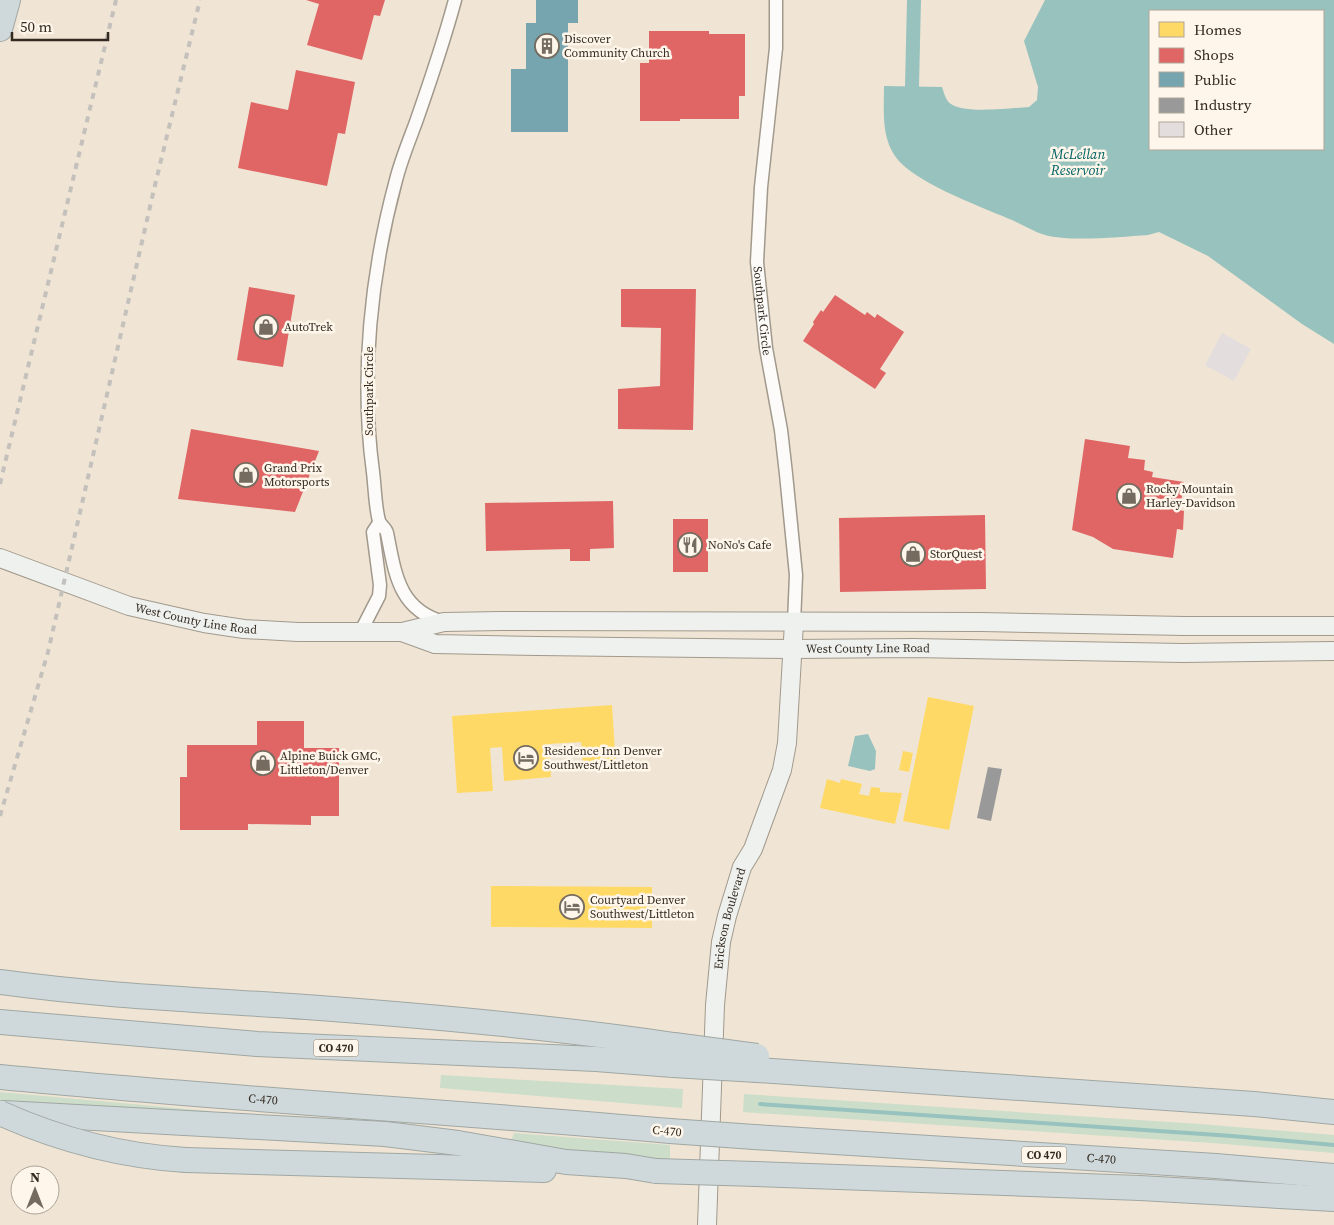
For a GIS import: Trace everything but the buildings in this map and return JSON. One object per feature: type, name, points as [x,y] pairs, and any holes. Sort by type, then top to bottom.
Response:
[{"type":"highway","points":[[0,29],[8,0]]},
{"type":"highway","points":[[0,982],[124,995],[464,1020],[594,1034],[674,1055]]},
{"type":"highway","name":"CO 470","points":[[0,1022],[278,1045],[459,1052],[674,1055],[984,1087],[1254,1104],[1334,1112]]},
{"type":"highway","name":"C-470","points":[[0,1077],[162,1092],[516,1118],[670,1132],[1216,1166],[1334,1176]]},
{"type":"highway","points":[[0,1113],[84,1144],[126,1153],[186,1160],[626,1173],[656,1171],[756,1174],[1140,1188],[1334,1199]]},
{"type":"highway","points":[[0,1113],[104,1120],[370,1132],[451,1142],[566,1162],[626,1166],[656,1171]]},
{"type":"main road","name":"West County Line Road","points":[[0,558],[129,606],[204,623],[244,629],[298,632],[402,632],[444,622],[982,622],[1184,626],[1334,626]]},
{"type":"main road","name":"Erickson Boulevard","points":[[707,1225],[715,1005],[721,942],[742,867],[753,849],[782,770],[787,743],[794,622]]},
{"type":"main road","name":"West County Line Road","points":[[402,632],[435,644],[792,649],[914,648],[1183,653],[1334,651]]},
{"type":"street","name":"Southpark Circle","points":[[444,622],[432,619],[420,612],[400,585],[394,569],[386,530],[380,523],[370,453],[367,382],[369,342],[376,285],[396,178],[445,39],[455,0]]},
{"type":"street","name":"Southpark Circle","points":[[776,0],[776,48],[761,187],[757,262],[766,348],[781,430],[786,474],[796,576],[794,622]]},
{"type":"street","name":"Southpark Circle","points":[[361,631],[379,596],[380,585],[373,532],[380,523]]},
{"type":"green space","points":[[441,1075],[683,1089],[682,1108],[440,1088]]},
{"type":"green space","points":[[0,1092],[210,1111],[210,1117],[0,1104]]},
{"type":"green space","points":[[744,1094],[1200,1124],[1334,1135],[1334,1153],[1212,1143],[743,1112]]},
{"type":"green space","points":[[514,1133],[670,1145],[670,1161],[510,1144]]},
{"type":"water","name":"McLellan Reservoir","points":[[1045,0],[1334,0],[1334,344],[1302,324],[1208,256],[1159,232],[1148,235],[1096,238],[1068,238],[1045,235],[963,200],[915,175],[895,156],[887,140],[884,122],[884,86],[942,87],[949,103],[958,107],[977,110],[1029,107],[1037,100],[1038,87],[1024,41]]},
{"type":"water","points":[[868,734],[876,751],[875,769],[870,771],[848,766],[855,736]]},
{"type":"waterway","points":[[912,86],[914,0]]},
{"type":"waterway","points":[[760,1104],[1232,1136],[1334,1145]]},
{"type":"railway","points":[[0,484],[116,0]]},
{"type":"railway","points":[[0,816],[48,652],[155,185],[200,0]]},
{"type":"place","name":"Discover Community Church","points":[[547,46]]},
{"type":"place","name":"AutoTrek","points":[[266,327]]},
{"type":"place","name":"Grand Prix Motorsports","points":[[246,475]]},
{"type":"place","name":"Rocky Mountain Harley-Davidson","points":[[1129,496]]},
{"type":"place","name":"NoNo's Cafe","points":[[690,545]]},
{"type":"place","name":"StorQuest","points":[[913,554]]},
{"type":"place","name":"Residence Inn Denver Southwest/Littleton","points":[[526,758]]},
{"type":"place","name":"Alpine Buick GMC, Littleton/Denver","points":[[263,763]]},
{"type":"place","name":"Courtyard Denver Southwest/Littleton","points":[[572,907]]}]
